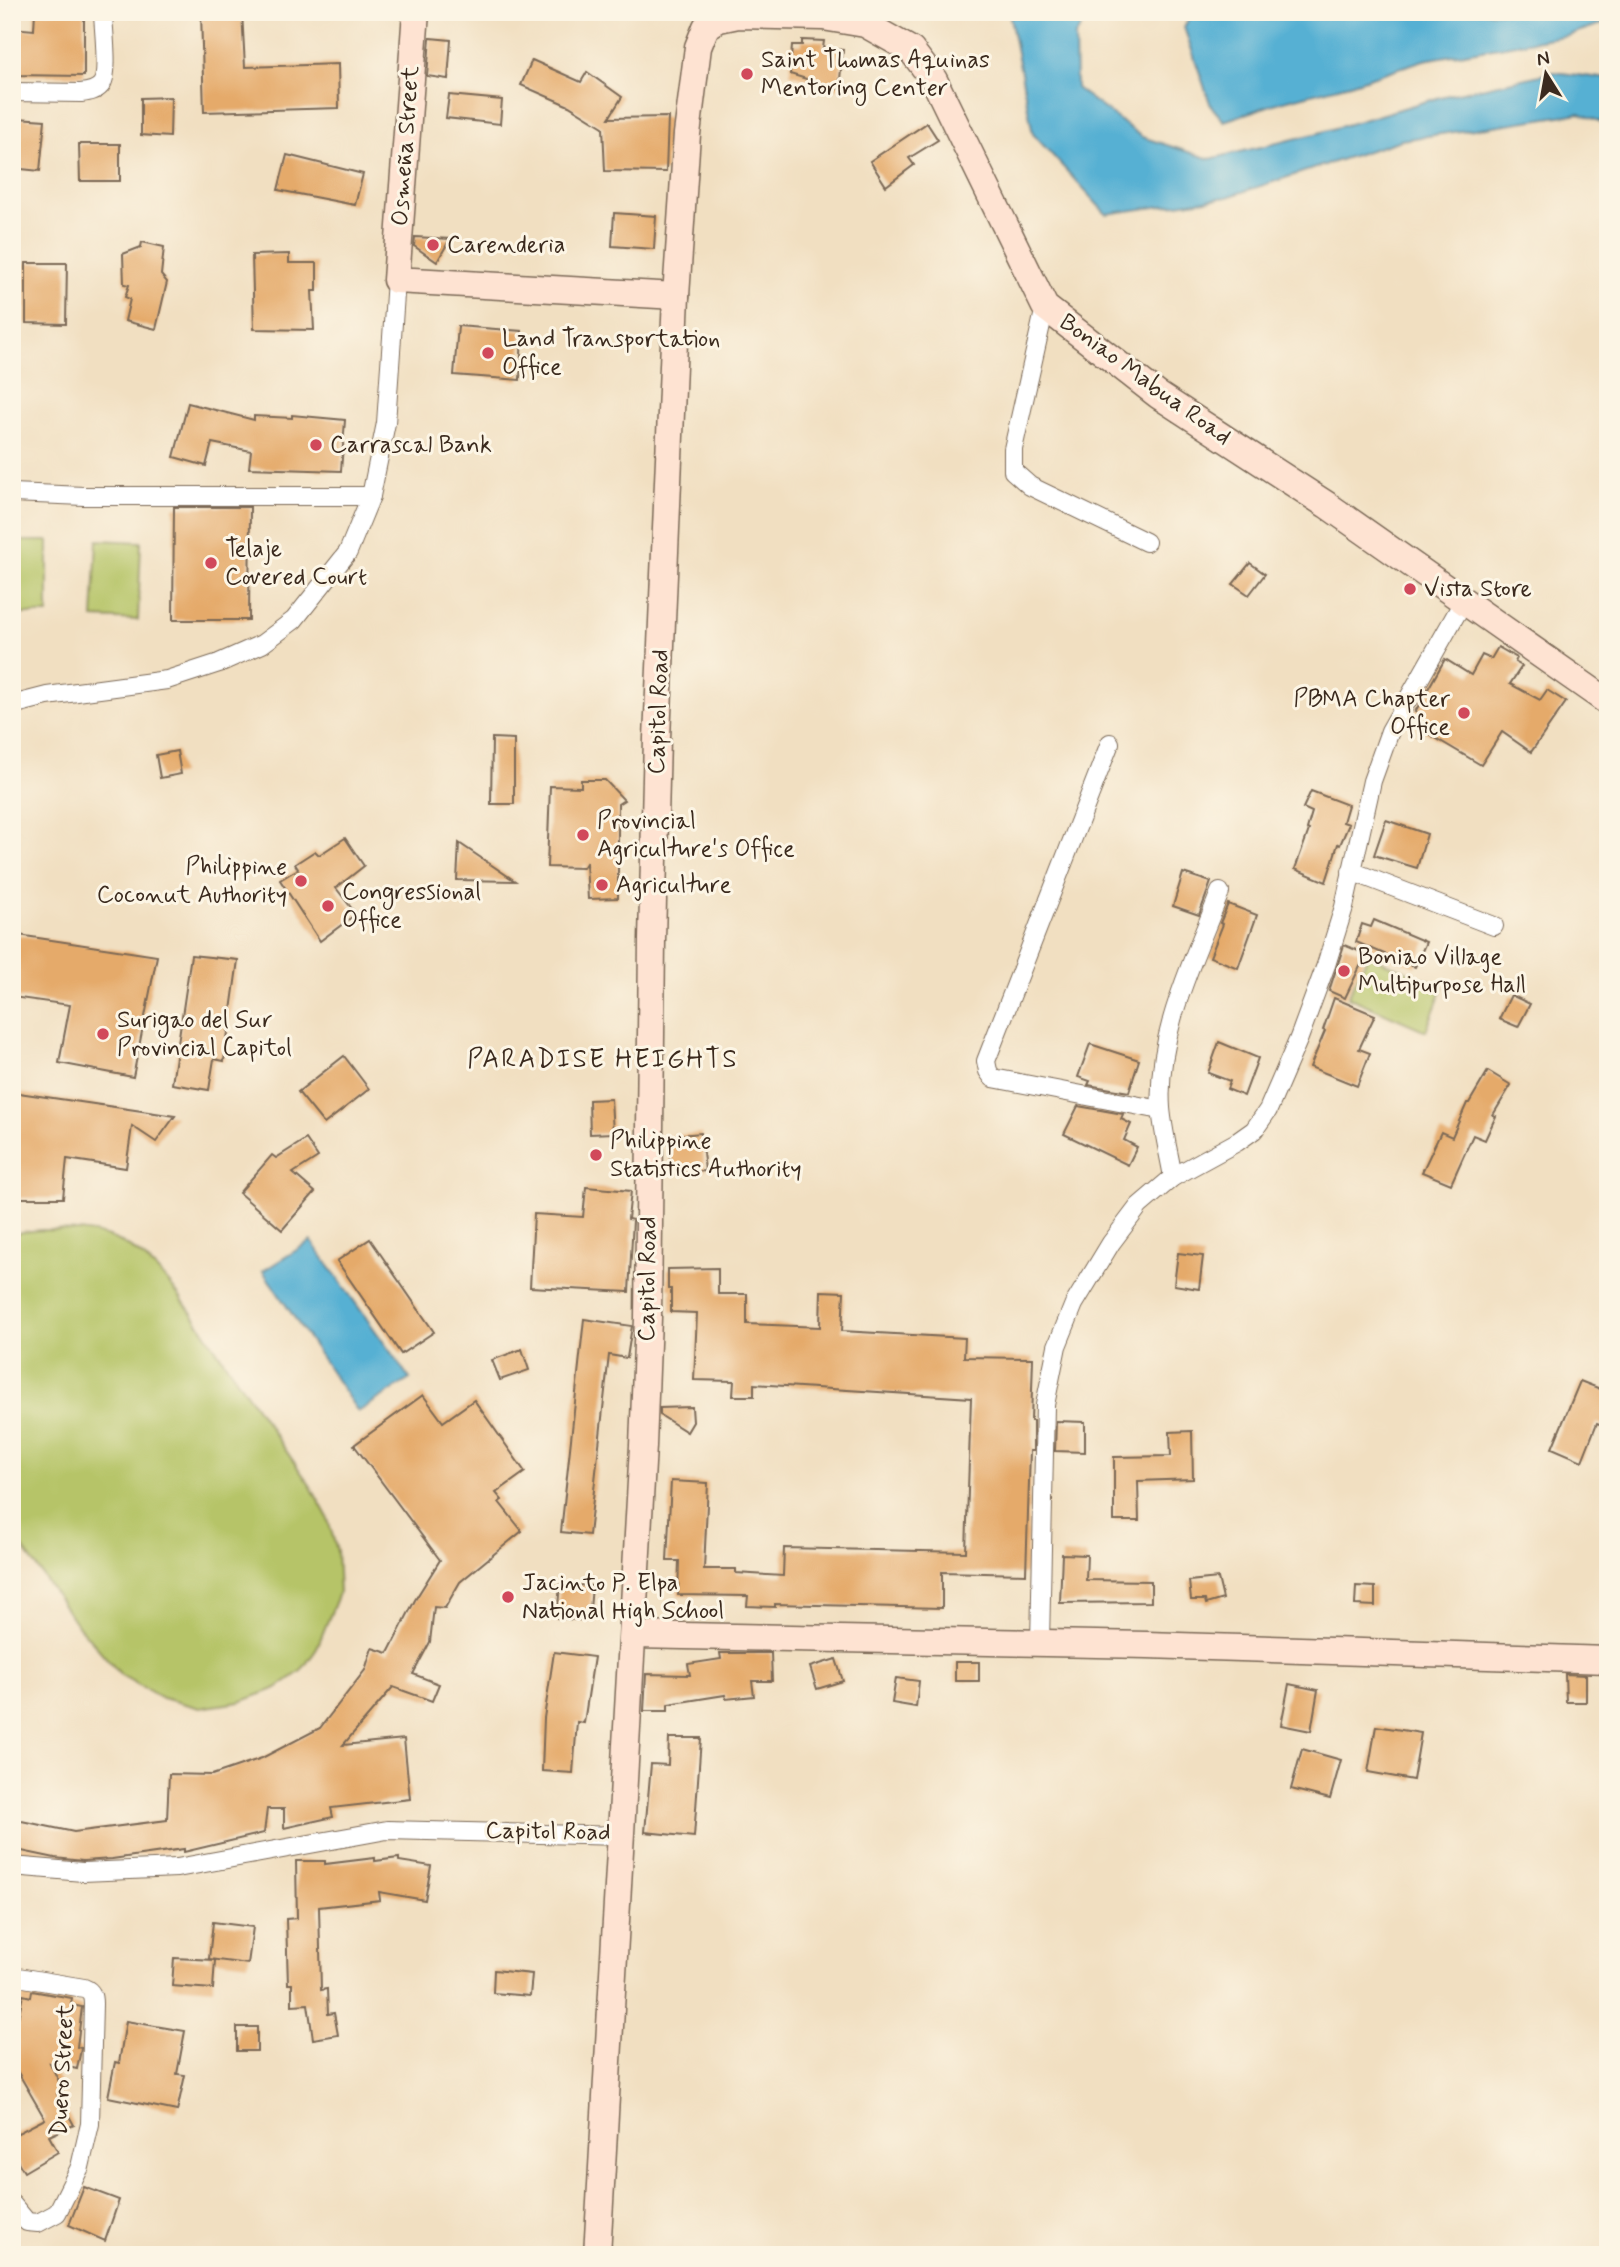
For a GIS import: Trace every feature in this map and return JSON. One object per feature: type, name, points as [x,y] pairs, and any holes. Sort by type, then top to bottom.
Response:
[{"type":"main road","name":"Osmeña Street","points":[[396,280],[416,12]]},
{"type":"main road","name":"Boniao Mabua Road","points":[[676,296],[687,134],[698,47],[706,27],[719,19],[738,15],[823,17],[865,24],[911,50],[934,80],[1045,307],[1157,395],[1327,505],[1608,702]]},
{"type":"main road","points":[[396,280],[676,296]]},
{"type":"main road","name":"Capitol Road","points":[[621,1836],[647,1331],[657,738],[676,296]]},
{"type":"main road","points":[[633,1634],[1608,1660]]},
{"type":"main road","points":[[597,2255],[621,1836]]},
{"type":"street","points":[[12,92],[81,93],[92,92],[102,84],[105,74],[103,12]]},
{"type":"street","points":[[12,705],[47,696],[166,680],[219,663],[262,644],[294,620],[348,552],[371,496],[386,423],[396,280]]},
{"type":"street","points":[[1045,307],[1013,449],[1013,471],[1030,486],[1146,541]]},
{"type":"street","points":[[12,493],[84,496],[371,496]]},
{"type":"street","points":[[1040,1643],[1045,1405],[1057,1346],[1074,1304],[1111,1243],[1139,1206],[1173,1177],[1254,1130],[1268,1110],[1326,965],[1344,908],[1372,781],[1390,731],[1463,602]]},
{"type":"street","points":[[1110,743],[986,1061],[993,1078],[1161,1110]]},
{"type":"street","points":[[1351,871],[1494,926]]},
{"type":"street","points":[[1173,1177],[1161,1110],[1163,1062],[1170,1027],[1220,892]]},
{"type":"street","name":"Capitol Road","points":[[12,1866],[83,1872],[177,1868],[387,1830],[621,1836]]},
{"type":"street","name":"Duero Street","points":[[12,1976],[85,1988],[90,1990],[93,1996],[93,2004],[90,2124],[80,2167],[57,2213],[38,2223],[27,2222],[12,2204]]},
{"type":"green space","points":[[97,540],[141,542],[138,620],[93,618]]},
{"type":"green space","points":[[12,541],[48,541],[48,614],[12,614]]},
{"type":"green space","points":[[1368,955],[1443,987],[1426,1031],[1348,997]]},
{"type":"green space","points":[[21,1232],[82,1232],[112,1238],[152,1265],[191,1312],[310,1485],[327,1516],[337,1551],[339,1593],[316,1650],[301,1671],[277,1688],[240,1702],[200,1708],[162,1698],[121,1675],[75,1622],[12,1532],[12,1236]]},
{"type":"water","points":[[1009,12],[1090,12],[1075,36],[1076,88],[1142,137],[1210,159],[1315,134],[1444,96],[1554,72],[1608,79],[1608,125],[1580,113],[1401,140],[1227,197],[1106,214],[1033,134]]},
{"type":"water","points":[[1193,12],[1608,12],[1608,22],[1568,35],[1424,60],[1224,121],[1211,106],[1184,27]]},
{"type":"water","points":[[311,1241],[410,1379],[358,1412],[263,1271]]},
{"type":"building","points":[[35,12],[84,12],[84,76],[12,75],[12,28],[34,30]]},
{"type":"building","points":[[201,12],[242,12],[245,67],[338,64],[339,108],[204,112]]},
{"type":"building","points":[[430,38],[451,40],[448,79],[427,76]]},
{"type":"building","points":[[802,40],[824,41],[823,48],[843,50],[839,89],[790,74],[792,45],[802,45]]},
{"type":"building","points":[[532,60],[581,82],[587,72],[622,97],[609,118],[668,117],[666,172],[605,171],[603,127],[569,106],[521,85]]},
{"type":"building","points":[[449,95],[502,100],[500,124],[446,118]]},
{"type":"building","points":[[171,97],[170,137],[141,135],[141,98]]},
{"type":"building","points":[[17,118],[45,120],[40,171],[12,168],[12,129],[16,129]]},
{"type":"building","points":[[927,123],[938,140],[909,158],[914,165],[886,186],[870,161]]},
{"type":"building","points":[[79,144],[120,144],[120,181],[80,181]]},
{"type":"building","points":[[287,155],[363,174],[355,205],[278,190]]},
{"type":"building","points":[[614,213],[656,216],[654,249],[612,246]]},
{"type":"building","name":"Carenderia","points":[[415,237],[450,239],[437,262],[414,246]]},
{"type":"building","points":[[142,242],[164,247],[161,275],[167,282],[156,329],[125,321],[130,299],[125,297],[129,285],[124,284],[123,254],[141,247]]},
{"type":"building","points":[[289,254],[289,263],[317,263],[317,291],[312,291],[314,330],[254,329],[252,255]]},
{"type":"building","points":[[26,263],[67,263],[66,324],[26,323]]},
{"type":"building","name":"Land Transportation Office","points":[[458,326],[522,331],[520,380],[454,375]]},
{"type":"building","points":[[188,403],[254,420],[254,416],[292,418],[292,415],[345,420],[341,471],[249,468],[251,451],[212,443],[206,466],[174,457]]},
{"type":"building","name":"Telaje Covered Court","points":[[174,507],[250,507],[249,620],[173,620]]},
{"type":"building","points":[[1250,563],[1265,574],[1249,595],[1233,584]]},
{"type":"building","name":"PBMA Chapter Office","points":[[1498,647],[1517,658],[1515,662],[1522,666],[1510,684],[1540,700],[1547,690],[1566,702],[1531,752],[1502,732],[1481,765],[1417,727],[1422,714],[1415,712],[1445,659],[1471,675],[1482,655],[1491,659]]},
{"type":"building","points":[[492,738],[514,739],[514,804],[491,804]]},
{"type":"building","points":[[177,751],[181,774],[160,778],[156,755]]},
{"type":"building","name":"Provincial Agriculture's Office","points":[[581,780],[605,780],[624,800],[618,804],[618,898],[588,899],[586,863],[583,868],[547,867],[550,786],[581,787]]},
{"type":"building","points":[[1311,791],[1348,805],[1343,822],[1349,824],[1340,845],[1338,844],[1326,882],[1295,869],[1309,830],[1307,829],[1312,812],[1303,808]]},
{"type":"building","points":[[1386,820],[1427,834],[1417,868],[1374,855]]},
{"type":"building","points":[[345,838],[364,866],[336,888],[356,914],[320,941],[280,880],[298,869],[295,864],[315,851],[319,855]]},
{"type":"building","points":[[459,843],[515,881],[457,880]]},
{"type":"building","points":[[1183,873],[1211,882],[1199,915],[1173,906]]},
{"type":"building","points":[[1228,904],[1257,915],[1238,968],[1210,957]]},
{"type":"building","points":[[1374,920],[1426,942],[1415,967],[1356,942],[1362,924],[1371,927]]},
{"type":"building","name":"Surigao del Sur Provincial Capitol","points":[[12,934],[157,956],[133,1077],[59,1063],[70,1005],[12,997]]},
{"type":"building","name":"Boniao Village Multipurpose Hall","points":[[1344,945],[1366,954],[1345,998],[1329,991]]},
{"type":"building","points":[[191,955],[238,960],[224,1061],[214,1059],[209,1090],[172,1084]]},
{"type":"building","points":[[1511,995],[1530,1004],[1518,1027],[1499,1019]]},
{"type":"building","points":[[1334,998],[1375,1015],[1359,1049],[1370,1053],[1357,1086],[1310,1067],[1325,1031],[1323,1030]]},
{"type":"building","points":[[1219,1042],[1258,1058],[1244,1096],[1227,1089],[1230,1081],[1208,1073]]},
{"type":"building","points":[[1090,1044],[1139,1060],[1129,1092],[1088,1085],[1090,1081],[1078,1077]]},
{"type":"building","points":[[344,1056],[369,1089],[324,1124],[298,1092]]},
{"type":"building","points":[[1488,1071],[1511,1085],[1493,1115],[1496,1116],[1485,1140],[1473,1135],[1451,1184],[1422,1172],[1441,1132],[1452,1137],[1467,1103]]},
{"type":"building","points":[[12,1092],[175,1116],[156,1142],[132,1126],[126,1168],[67,1159],[63,1198],[12,1198]]},
{"type":"building","points":[[611,1099],[613,1133],[590,1134],[589,1100]]},
{"type":"building","points":[[1078,1106],[1123,1114],[1121,1119],[1131,1124],[1124,1140],[1137,1147],[1128,1165],[1064,1134]]},
{"type":"building","points":[[701,1133],[705,1171],[672,1174],[668,1136]]},
{"type":"building","points":[[306,1139],[318,1157],[293,1173],[315,1192],[282,1230],[239,1193],[272,1155],[276,1158]]},
{"type":"building","points":[[586,1187],[631,1191],[628,1219],[633,1220],[629,1292],[530,1287],[534,1214],[583,1217]]},
{"type":"building","points":[[370,1239],[434,1332],[401,1354],[337,1261]]},
{"type":"building","points":[[1178,1253],[1203,1256],[1199,1289],[1174,1285]]},
{"type":"building","points":[[718,1268],[718,1294],[747,1294],[747,1324],[820,1327],[821,1291],[844,1292],[842,1331],[965,1338],[964,1357],[1033,1358],[1033,1451],[1030,1451],[1026,1574],[942,1572],[942,1608],[775,1604],[775,1607],[747,1606],[748,1596],[678,1595],[679,1561],[667,1561],[671,1481],[708,1483],[704,1569],[736,1569],[736,1573],[783,1576],[784,1548],[966,1552],[971,1398],[754,1384],[754,1396],[733,1396],[734,1381],[694,1380],[697,1313],[671,1312],[668,1269]]},
{"type":"building","points":[[584,1319],[632,1326],[627,1358],[609,1355],[589,1535],[561,1532]]},
{"type":"building","points":[[522,1349],[529,1370],[500,1380],[492,1360]]},
{"type":"building","points":[[1580,1381],[1608,1392],[1608,1427],[1597,1423],[1582,1461],[1552,1448]]},
{"type":"building","points":[[423,1395],[443,1422],[474,1400],[525,1472],[496,1493],[502,1500],[499,1502],[522,1531],[460,1582],[445,1608],[434,1607],[430,1642],[413,1674],[439,1684],[432,1701],[393,1687],[343,1745],[404,1739],[410,1799],[331,1808],[333,1817],[284,1828],[284,1809],[267,1809],[264,1833],[184,1852],[184,1849],[83,1861],[12,1849],[12,1819],[74,1832],[167,1820],[169,1774],[212,1775],[262,1758],[320,1728],[365,1670],[372,1648],[388,1653],[415,1600],[440,1560],[354,1445]]},
{"type":"building","points":[[692,1407],[693,1422],[687,1432],[660,1415],[660,1408]]},
{"type":"building","points":[[1056,1421],[1085,1422],[1085,1452],[1055,1451]]},
{"type":"building","points":[[1192,1431],[1193,1479],[1138,1481],[1139,1521],[1114,1521],[1114,1457],[1171,1456],[1170,1432]]},
{"type":"building","points":[[1062,1554],[1087,1555],[1086,1580],[1151,1581],[1151,1602],[1060,1603]]},
{"type":"building","points":[[1218,1578],[1223,1599],[1206,1604],[1205,1600],[1191,1600],[1189,1581]]},
{"type":"building","points":[[560,1584],[592,1586],[589,1621],[557,1618]]},
{"type":"building","points":[[1356,1586],[1375,1587],[1375,1606],[1355,1605]]},
{"type":"building","points":[[554,1652],[594,1657],[584,1723],[577,1722],[573,1773],[542,1771],[544,1718]]},
{"type":"building","points":[[720,1653],[771,1653],[772,1681],[752,1681],[754,1696],[726,1699],[725,1695],[668,1704],[668,1711],[644,1711],[646,1674],[690,1675],[688,1664],[721,1659]]},
{"type":"building","points":[[836,1659],[843,1681],[817,1689],[810,1667]]},
{"type":"building","points":[[955,1662],[979,1662],[979,1681],[955,1681]]},
{"type":"building","points":[[1565,1674],[1586,1675],[1586,1702],[1566,1702]]},
{"type":"building","points":[[896,1678],[919,1681],[916,1707],[892,1703]]},
{"type":"building","points":[[1289,1684],[1318,1690],[1311,1731],[1281,1725]]},
{"type":"building","points":[[1376,1726],[1421,1733],[1413,1780],[1368,1772]]},
{"type":"building","points":[[669,1738],[701,1738],[694,1837],[645,1832],[651,1764],[668,1765]]},
{"type":"building","points":[[1302,1749],[1341,1760],[1330,1799],[1291,1789]]},
{"type":"building","points":[[375,1858],[375,1861],[399,1858],[399,1861],[431,1866],[425,1900],[379,1892],[380,1900],[319,1907],[321,1990],[327,1989],[328,2014],[334,2013],[338,2035],[313,2039],[308,2004],[292,2005],[292,1984],[288,1984],[286,1919],[297,1918],[296,1861],[325,1861],[325,1864]]},
{"type":"building","points":[[213,1922],[253,1927],[248,1964],[209,1959]]},
{"type":"building","points":[[174,1958],[215,1960],[213,1989],[172,1986]]},
{"type":"building","points":[[494,1970],[532,1974],[530,1996],[493,1993]]},
{"type":"building","points":[[32,1991],[72,1998],[71,2005],[82,2007],[77,2047],[81,2048],[77,2069],[50,2063],[63,2090],[57,2094],[74,2125],[49,2136],[58,2152],[24,2172],[12,2152],[12,2136],[45,2119],[12,2062],[23,1995],[31,1997]]},
{"type":"building","points":[[126,2021],[185,2031],[177,2074],[185,2075],[177,2111],[108,2097],[115,2062],[119,2063]]},
{"type":"building","points":[[237,2027],[257,2027],[257,2051],[237,2051]]},
{"type":"building","points":[[84,2187],[119,2200],[105,2241],[69,2225]]},
{"type":"place","name":"Saint Thomas Aquinas Mentoring Center","points":[[747,74]]},
{"type":"place","name":"Carenderia","points":[[433,245]]},
{"type":"place","name":"Land Transportation Office","points":[[488,353]]},
{"type":"place","name":"Carrascal Bank","points":[[316,445]]},
{"type":"place","name":"Telaje Covered Court","points":[[211,563]]},
{"type":"place","name":"Vista Store","points":[[1410,589]]},
{"type":"place","name":"PBMA Chapter Office","points":[[1464,713]]},
{"type":"place","name":"Provincial Agriculture's Office","points":[[583,835]]},
{"type":"place","name":"Philippine Coconut Authority","points":[[301,881]]},
{"type":"place","name":"Agriculture","points":[[602,885]]},
{"type":"place","name":"Congressional Office","points":[[328,906]]},
{"type":"place","name":"Boniao Village Multipurpose Hall","points":[[1344,971]]},
{"type":"place","name":"Surigao del Sur Provincial Capitol","points":[[103,1034]]},
{"type":"place","name":"Philippine Statistics Authority","points":[[596,1155]]},
{"type":"place","name":"Jacinto P. Elpa National High School","points":[[508,1597]]},
{"type":"district","name":"PARADISE HEIGHTS","points":[[603,1060]]}]
